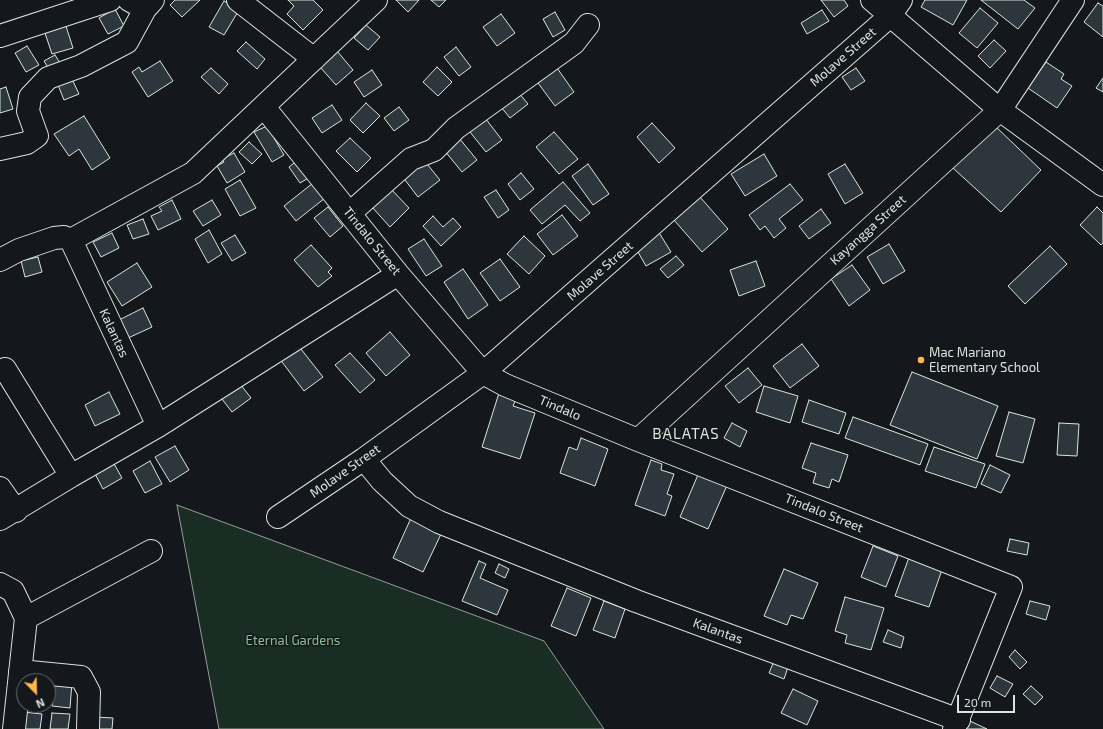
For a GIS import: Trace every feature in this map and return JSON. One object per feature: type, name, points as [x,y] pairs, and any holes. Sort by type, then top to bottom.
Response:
[{"type":"street","points":[[0,36],[110,0]]},
{"type":"street","points":[[238,0],[314,59]]},
{"type":"street","points":[[0,260],[19,250],[54,238],[64,237],[71,240],[193,174],[376,0]]},
{"type":"street","points":[[872,0],[895,8],[1000,110],[1103,185]]},
{"type":"street","name":"Kayangga Street","points":[[638,440],[1000,110],[1073,0]]},
{"type":"street","points":[[0,149],[27,143],[37,136],[28,111],[30,97],[48,78],[81,66],[127,42],[143,3]]},
{"type":"street","name":"Molave Street","points":[[278,517],[364,459],[483,373],[895,8]]},
{"type":"street","points":[[350,213],[411,159],[434,150],[456,128],[574,43],[588,25]]},
{"type":"street","name":"Tindalo Street","points":[[264,107],[398,274],[483,373]]},
{"type":"street","name":"Kalantas","points":[[71,240],[158,426]]},
{"type":"street","points":[[0,488],[8,515],[71,476],[158,426],[398,274]]},
{"type":"street","points":[[5,369],[71,476]]},
{"type":"street","name":"Tindalo","points":[[483,373],[505,384],[638,440]]},
{"type":"street","name":"Tindalo Street","points":[[638,440],[1011,587]]},
{"type":"street","name":"Kalantas","points":[[364,459],[382,481],[409,506],[440,522],[636,601],[957,724],[1011,587]]},
{"type":"street","points":[[26,618],[151,552]]},
{"type":"street","points":[[0,584],[13,591],[26,618],[14,729]]},
{"type":"street","points":[[20,671],[81,677],[89,692],[88,729]]},
{"type":"green space","name":"Eternal Gardens","points":[[177,505],[544,641],[604,729],[219,729]]},
{"type":"building","points":[[175,0],[200,0],[182,17],[170,5]]},
{"type":"building","points":[[288,0],[313,0],[323,10],[303,30],[287,14],[294,6]]},
{"type":"building","points":[[396,0],[419,0],[408,12]]},
{"type":"building","points":[[431,0],[446,0],[439,7]]},
{"type":"building","points":[[821,0],[844,0],[848,6],[834,17]]},
{"type":"building","points":[[925,0],[967,0],[953,25],[921,7]]},
{"type":"building","points":[[981,0],[1024,0],[1035,8],[1018,29]]},
{"type":"building","points":[[224,1],[239,10],[224,35],[209,27]]},
{"type":"building","points":[[1098,3],[1103,6],[1103,37],[1084,22]]},
{"type":"building","points":[[980,8],[998,23],[977,48],[959,33]]},
{"type":"building","points":[[115,9],[124,26],[108,34],[99,18]]},
{"type":"building","points":[[822,10],[829,21],[807,34],[801,23]]},
{"type":"building","points":[[555,12],[565,30],[553,37],[543,19]]},
{"type":"building","points":[[501,14],[515,33],[497,46],[483,27]]},
{"type":"building","points":[[64,20],[73,48],[52,54],[43,27]]},
{"type":"building","points":[[366,25],[380,37],[368,50],[354,38]]},
{"type":"building","points":[[994,40],[1006,51],[990,68],[978,56]]},
{"type":"building","points":[[246,42],[265,59],[257,69],[237,51]]},
{"type":"building","points":[[27,46],[39,65],[26,72],[15,53]]},
{"type":"building","points":[[456,47],[471,67],[459,76],[444,57]]},
{"type":"building","points":[[337,51],[353,70],[336,85],[320,67]]},
{"type":"building","points":[[55,55],[63,68],[52,74],[44,61]]},
{"type":"building","points":[[160,61],[173,81],[148,97],[132,72],[139,67],[142,72]]},
{"type":"building","points":[[1046,62],[1064,74],[1061,79],[1072,86],[1057,108],[1028,88]]},
{"type":"building","points":[[437,67],[452,82],[438,96],[423,82]]},
{"type":"building","points":[[211,68],[228,84],[219,94],[201,77]]},
{"type":"building","points":[[557,68],[574,92],[555,106],[538,83]]},
{"type":"building","points":[[856,68],[865,81],[851,90],[842,77]]},
{"type":"building","points":[[372,70],[382,85],[364,97],[354,82]]},
{"type":"building","points":[[1103,78],[1103,92],[1096,88]]},
{"type":"building","points":[[72,79],[79,94],[64,100],[58,85]]},
{"type":"building","points":[[6,87],[13,109],[0,113],[0,89]]},
{"type":"building","points":[[514,87],[528,104],[510,118],[497,102]]},
{"type":"building","points":[[366,103],[380,116],[363,133],[350,120]]},
{"type":"building","points":[[332,105],[342,120],[322,133],[312,118]]},
{"type":"building","points":[[399,107],[409,120],[394,131],[384,118]]},
{"type":"building","points":[[482,114],[502,140],[486,152],[466,127]]},
{"type":"building","points":[[84,116],[110,158],[92,170],[79,149],[69,156],[54,134]]},
{"type":"building","points":[[652,123],[675,148],[659,163],[637,137]]},
{"type":"building","points":[[994,125],[1041,170],[1001,212],[953,168]]},
{"type":"building","points":[[267,126],[284,155],[272,162],[254,132]]},
{"type":"building","points":[[554,132],[578,159],[559,174],[536,147]]},
{"type":"building","points":[[350,138],[371,158],[357,172],[336,151]]},
{"type":"building","points":[[459,138],[477,160],[462,172],[444,150]]},
{"type":"building","points":[[249,142],[262,154],[252,164],[239,152]]},
{"type":"building","points":[[234,153],[245,172],[227,183],[217,166],[224,162],[222,159]]},
{"type":"building","points":[[764,154],[777,176],[745,196],[731,174]]},
{"type":"building","points":[[423,159],[440,180],[418,197],[402,176]]},
{"type":"building","points":[[298,160],[310,177],[300,183],[289,167]]},
{"type":"building","points":[[588,164],[609,194],[593,205],[572,176]]},
{"type":"building","points":[[845,164],[863,193],[845,204],[828,174]]},
{"type":"building","points":[[521,173],[534,189],[520,200],[508,184]]},
{"type":"building","points":[[240,180],[256,208],[240,216],[225,189]]},
{"type":"building","points":[[563,182],[590,213],[580,221],[565,205],[542,224],[530,210]]},
{"type":"building","points":[[313,183],[325,198],[296,221],[284,206]]},
{"type":"building","points":[[790,184],[803,200],[779,219],[786,228],[774,238],[765,226],[760,230],[749,215]]},
{"type":"building","points":[[390,188],[409,208],[390,227],[371,206]]},
{"type":"building","points":[[496,190],[509,210],[498,218],[484,197]]},
{"type":"building","points":[[700,197],[728,229],[702,252],[674,220]]},
{"type":"building","points":[[172,200],[181,219],[158,230],[151,216],[162,211],[159,207]]},
{"type":"building","points":[[212,200],[221,215],[203,226],[193,211]]},
{"type":"building","points":[[328,207],[343,226],[330,237],[314,218]]},
{"type":"building","points":[[1097,207],[1103,213],[1103,243],[1101,245],[1080,225]]},
{"type":"building","points":[[821,209],[831,223],[809,239],[799,226]]},
{"type":"building","points":[[562,215],[578,236],[553,255],[537,234]]},
{"type":"building","points":[[433,216],[443,227],[453,218],[461,227],[441,246],[423,226]]},
{"type":"building","points":[[143,219],[149,234],[133,239],[127,225]]},
{"type":"building","points":[[209,230],[222,254],[208,263],[195,239]]},
{"type":"building","points":[[658,231],[671,252],[646,266],[634,245]]},
{"type":"building","points":[[112,233],[119,248],[101,257],[93,242]]},
{"type":"building","points":[[235,235],[246,253],[232,261],[221,243]]},
{"type":"building","points":[[524,236],[545,256],[529,274],[507,254]]},
{"type":"building","points":[[424,239],[442,266],[426,276],[408,249]]},
{"type":"building","points":[[889,244],[905,271],[883,284],[867,257]]},
{"type":"building","points":[[311,245],[332,268],[328,272],[332,276],[318,287],[294,260]]},
{"type":"building","points":[[1050,246],[1067,264],[1025,304],[1008,286]]},
{"type":"building","points":[[676,256],[684,265],[668,278],[660,269]]},
{"type":"building","points":[[38,257],[42,272],[25,277],[21,261]]},
{"type":"building","points":[[500,259],[520,287],[500,301],[480,273]]},
{"type":"building","points":[[756,261],[765,286],[739,296],[730,270]]},
{"type":"building","points":[[137,263],[152,287],[122,306],[107,282]]},
{"type":"building","points":[[852,265],[870,290],[849,306],[831,279]]},
{"type":"building","points":[[463,269],[488,305],[468,319],[444,282]]},
{"type":"building","points":[[143,308],[152,327],[128,338],[119,320]]},
{"type":"building","points":[[390,332],[410,355],[386,376],[366,353]]},
{"type":"building","points":[[297,344],[323,377],[304,391],[279,358]]},
{"type":"building","points":[[802,344],[819,366],[790,388],[773,366]]},
{"type":"building","points":[[350,353],[375,380],[360,393],[335,365]]},
{"type":"building","points":[[748,368],[762,385],[739,403],[725,386]]},
{"type":"building","points":[[912,372],[998,406],[977,459],[890,425]]},
{"type":"building","points":[[237,380],[251,398],[232,412],[218,394]]},
{"type":"building","points":[[764,386],[798,396],[790,423],[756,412]]},
{"type":"building","points":[[109,392],[120,414],[95,426],[85,405]]},
{"type":"building","points":[[499,393],[516,399],[513,406],[535,413],[520,459],[482,447]]},
{"type":"building","points":[[809,400],[846,413],[839,434],[802,422]]},
{"type":"building","points":[[1009,412],[1035,419],[1023,463],[996,456]]},
{"type":"building","points":[[853,417],[928,444],[920,465],[845,438]]},
{"type":"building","points":[[732,423],[747,431],[740,447],[724,438]]},
{"type":"building","points":[[1059,423],[1079,424],[1077,456],[1057,455]]},
{"type":"building","points":[[581,438],[608,449],[595,486],[560,473],[569,447],[577,450]]},
{"type":"building","points":[[811,443],[848,455],[839,482],[832,479],[829,488],[813,483],[816,473],[802,468]]},
{"type":"building","points":[[175,446],[189,470],[170,482],[155,457]]},
{"type":"building","points":[[934,447],[985,464],[976,488],[925,471]]},
{"type":"building","points":[[112,460],[122,478],[103,489],[93,470]]},
{"type":"building","points":[[651,460],[662,464],[661,470],[674,474],[667,494],[672,496],[665,516],[635,505]]},
{"type":"building","points":[[150,461],[162,484],[145,493],[133,471]]},
{"type":"building","points":[[990,465],[1010,475],[1001,493],[981,484]]},
{"type":"building","points":[[700,470],[728,483],[708,529],[680,517]]},
{"type":"building","points":[[411,518],[442,532],[423,572],[393,558]]},
{"type":"building","points":[[1010,539],[1029,543],[1027,555],[1007,551]]},
{"type":"building","points":[[873,546],[898,556],[886,587],[861,577]]},
{"type":"building","points":[[911,552],[944,564],[929,607],[895,596]]},
{"type":"building","points":[[479,561],[486,564],[480,578],[508,590],[497,615],[462,601]]},
{"type":"building","points":[[499,564],[509,569],[505,578],[495,573]]},
{"type":"building","points":[[784,569],[818,583],[803,619],[791,615],[787,625],[764,616]]},
{"type":"building","points":[[567,588],[591,598],[576,636],[551,626]]},
{"type":"building","points":[[845,597],[884,608],[871,650],[845,643],[847,635],[835,631]]},
{"type":"building","points":[[604,601],[625,609],[615,638],[593,630]]},
{"type":"building","points":[[1030,601],[1050,606],[1046,620],[1026,614]]},
{"type":"building","points":[[888,630],[904,637],[901,648],[883,642]]},
{"type":"building","points":[[1015,650],[1027,662],[1020,669],[1009,657]]},
{"type":"building","points":[[774,661],[788,667],[784,679],[769,673]]},
{"type":"building","points":[[997,676],[1013,684],[1005,697],[990,688]]},
{"type":"building","points":[[56,680],[72,682],[70,708],[56,706]]},
{"type":"building","points":[[1031,686],[1043,697],[1035,705],[1023,694]]},
{"type":"building","points":[[793,689],[818,701],[807,725],[781,713]]},
{"type":"building","points":[[23,713],[42,714],[40,729],[22,729]]},
{"type":"building","points":[[52,713],[70,714],[68,729],[50,729]]},
{"type":"building","points":[[95,717],[113,718],[112,729],[94,729]]},
{"type":"building","points":[[970,721],[987,729],[966,729]]},
{"type":"place","name":"Mac Mariano Elementary School","points":[[921,360]]},
{"type":"district","name":"BALATAS","points":[[686,434]]}]
